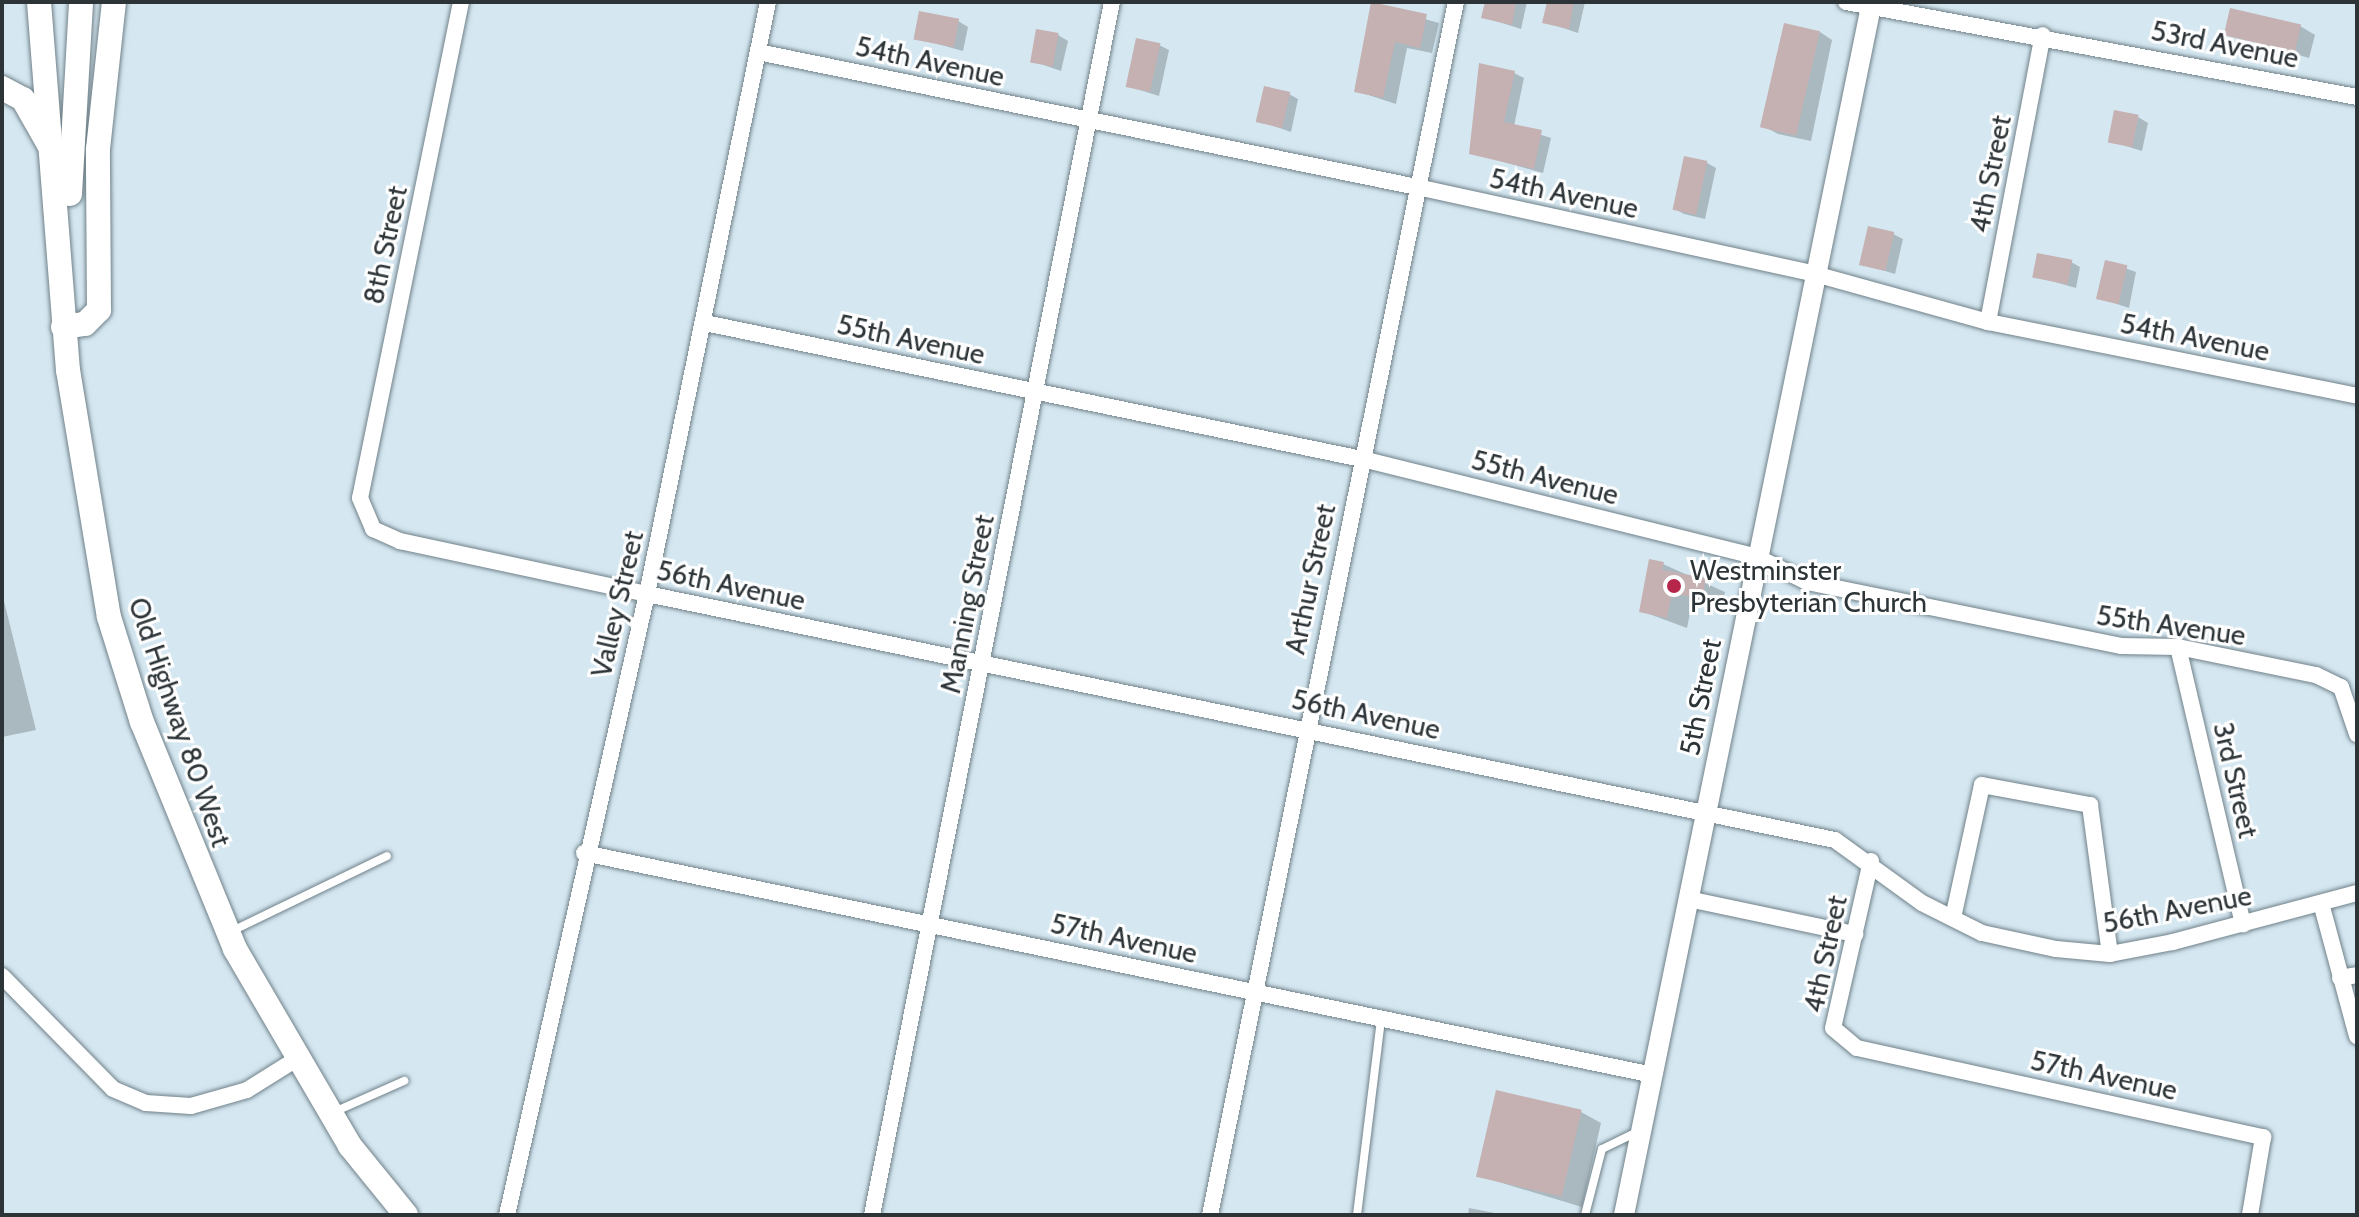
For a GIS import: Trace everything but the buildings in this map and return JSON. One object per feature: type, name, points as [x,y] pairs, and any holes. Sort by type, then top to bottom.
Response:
[{"type":"main road","name":"Old Highway 80 West","points":[[39,2],[54,156],[63,327],[109,617],[142,722],[228,933],[295,1060],[330,1114],[406,1215]]},
{"type":"main road","points":[[69,2],[76,67]]},
{"type":"main road","points":[[60,292],[81,2]]},
{"type":"main road","points":[[63,327],[85,324],[99,310],[98,149],[114,2]]},
{"type":"main road","points":[[2,88],[23,99],[54,156]]},
{"type":"street","name":"8th Street","points":[[360,498],[461,2]]},
{"type":"street","name":"Valley Street","points":[[507,1215],[584,853],[647,594],[705,323],[768,2]]},
{"type":"street","name":"Manning Street","points":[[878,1214],[1032,390],[1112,2]]},
{"type":"street","name":"Arthur Street","points":[[1210,1215],[1306,728],[1456,2]]},
{"type":"street","name":"53rd Avenue","points":[[1846,2],[2043,35],[2357,97]]},
{"type":"street","name":"5th Street","points":[[1624,1215],[1693,900],[1706,810],[1872,5]]},
{"type":"street","name":"4th Street","points":[[1988,322],[2043,35]]},
{"type":"street","name":"54th Avenue","points":[[758,52],[1417,187],[1815,274],[1988,322],[2357,396]]},
{"type":"street","name":"55th Avenue","points":[[705,323],[1362,459],[1757,557],[1807,582],[2121,646],[2178,647],[2316,675],[2341,687],[2354,711]]},
{"type":"street","name":"56th Avenue","points":[[360,498],[373,529],[400,541],[1706,810],[1835,840],[1953,918],[1997,936],[2110,954],[2243,924],[2357,893]]},
{"type":"street","name":"3rd Street","points":[[2178,647],[2243,924]]},
{"type":"street","points":[[2354,711],[2357,734]]},
{"type":"street","points":[[1953,918],[1982,785],[2090,805],[2110,954]]},
{"type":"street","name":"57th Avenue","points":[[584,853],[1653,1075]]},
{"type":"street","name":"4th Street","points":[[1857,1048],[1833,1028],[1871,861]]},
{"type":"street","points":[[1693,900],[1855,934]]},
{"type":"street","points":[[2321,903],[2357,1036]]},
{"type":"street","points":[[2340,978],[2357,975]]},
{"type":"street","points":[[2,976],[113,1089],[146,1103],[191,1106],[247,1090],[295,1060]]},
{"type":"street","name":"57th Avenue","points":[[1857,1048],[2263,1137],[2250,1215]]},
{"type":"lane","points":[[228,933],[387,856]]},
{"type":"lane","points":[[1357,1215],[1381,1018]]},
{"type":"lane","points":[[330,1114],[404,1081]]},
{"type":"lane","points":[[1585,1215],[1602,1149],[1641,1131]]},
{"type":"place","name":"Westminster Presbyterian Church","points":[[1674,586]]}]
